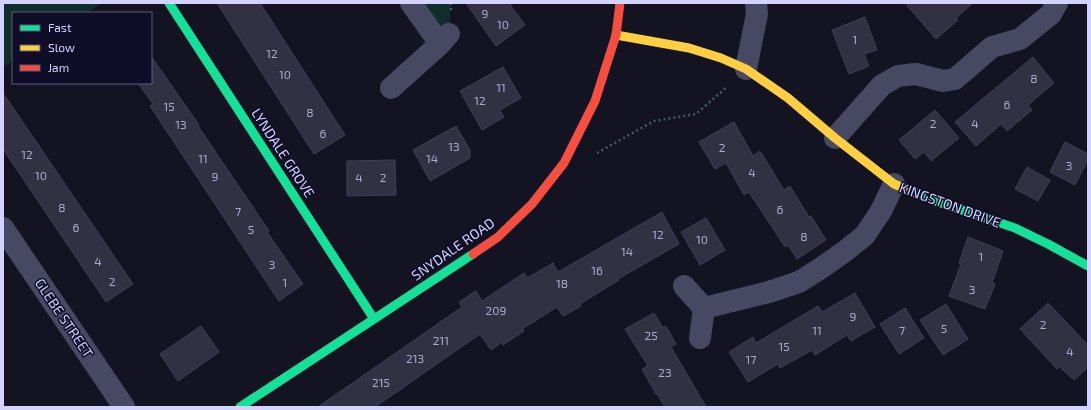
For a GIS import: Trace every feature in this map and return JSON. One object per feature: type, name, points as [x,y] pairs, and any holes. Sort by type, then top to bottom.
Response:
[{"type":"street","name":"LYNDALE GROVE","points":[[169,3],[374,319]]},
{"type":"street","points":[[391,88],[444,39],[411,3]]},
{"type":"street","name":"SNYDALE ROAD","points":[[240,407],[498,237],[532,204],[564,163],[595,102],[616,35],[620,3]]},
{"type":"street","points":[[746,69],[757,14],[756,3]]},
{"type":"street","points":[[835,138],[882,85],[898,76],[916,74],[943,81],[955,79],[992,47],[1020,39],[1051,14],[1057,3]]},
{"type":"street","name":"KINGSTON DRIVE","points":[[616,35],[689,48],[722,58],[746,69],[788,98],[835,138],[894,184],[938,202],[1015,228],[1088,266]]},
{"type":"street","points":[[704,308],[769,292],[799,282],[821,268],[865,235],[881,211],[894,184]]},
{"type":"street","name":"GLEBE STREET","points":[[3,230],[124,407]]},
{"type":"street","points":[[684,286],[704,308],[700,338]]},
{"type":"path","points":[[564,163],[596,154],[654,121],[696,114],[746,69]]},
{"type":"green space","points":[[3,3],[102,3],[88,12],[12,12],[12,62],[3,67]]},
{"type":"green space","points":[[411,3],[451,3],[449,34]]},
{"type":"building","points":[[217,3],[260,3],[345,135],[314,154]]},
{"type":"building","points":[[466,3],[509,3],[525,25],[496,46]]},
{"type":"building","points":[[905,3],[973,3],[956,18],[958,20],[936,39]]},
{"type":"building","points":[[865,17],[877,50],[864,54],[869,66],[849,74],[832,30]]},
{"type":"building","points":[[152,57],[199,125],[198,126],[269,231],[267,232],[303,284],[279,301],[150,106],[153,104],[139,84],[152,84]]},
{"type":"building","points":[[1033,57],[1054,83],[1028,105],[1032,110],[1007,131],[1001,124],[976,146],[955,122]]},
{"type":"building","points":[[503,67],[521,98],[500,110],[504,117],[482,130],[460,91]]},
{"type":"building","points":[[3,93],[133,284],[106,302],[3,149]]},
{"type":"building","points":[[935,110],[959,138],[931,161],[924,152],[915,159],[899,140]]},
{"type":"building","points":[[734,122],[753,156],[760,151],[784,190],[790,186],[809,217],[811,216],[826,240],[797,259],[788,245],[785,247],[749,192],[744,195],[726,163],[715,169],[699,142]]},
{"type":"building","points":[[456,126],[470,150],[470,158],[430,181],[413,150]]},
{"type":"building","points":[[1065,142],[1088,154],[1088,160],[1075,185],[1050,172]]},
{"type":"building","points":[[395,160],[396,195],[347,196],[347,161]]},
{"type":"building","points":[[1027,167],[1050,180],[1038,201],[1015,189]]},
{"type":"building","points":[[662,212],[679,244],[618,279],[619,280],[580,304],[581,306],[563,316],[557,307],[522,329],[524,331],[503,345],[502,342],[491,350],[480,334],[375,407],[318,407],[462,307],[459,302],[476,291],[482,301],[524,273],[527,278],[553,263],[558,272]]},
{"type":"building","points":[[706,218],[725,250],[700,265],[681,232]]},
{"type":"building","points":[[968,237],[1003,251],[992,283],[995,284],[985,309],[949,296],[961,264],[959,263]]},
{"type":"building","points":[[855,293],[875,327],[851,341],[847,335],[815,355],[812,350],[780,368],[778,364],[748,382],[729,352],[753,337],[756,343],[818,306],[822,312]]},
{"type":"building","points":[[1048,303],[1088,345],[1088,367],[1074,380],[1060,367],[1057,369],[1020,329]]},
{"type":"building","points":[[946,304],[968,339],[943,355],[920,320]]},
{"type":"building","points":[[905,308],[924,338],[899,354],[880,324]]},
{"type":"building","points":[[654,313],[663,328],[666,326],[676,344],[671,347],[706,407],[665,407],[642,369],[648,366],[625,329]]},
{"type":"building","points":[[201,326],[219,352],[178,381],[160,354]]},
{"type":"traffic: fast","points":[[169,3],[374,319]]},
{"type":"traffic: fast","points":[[904,188],[938,202],[1015,228],[1088,266]]},
{"type":"traffic: fast","points":[[240,407],[473,254]]},
{"type":"traffic: slow","points":[[616,35],[689,48],[721,58],[746,69],[788,98],[835,138],[894,184],[904,188]]},
{"type":"traffic: jam","points":[[473,254],[498,237],[532,204],[564,163],[595,101],[616,35],[620,3]]}]
